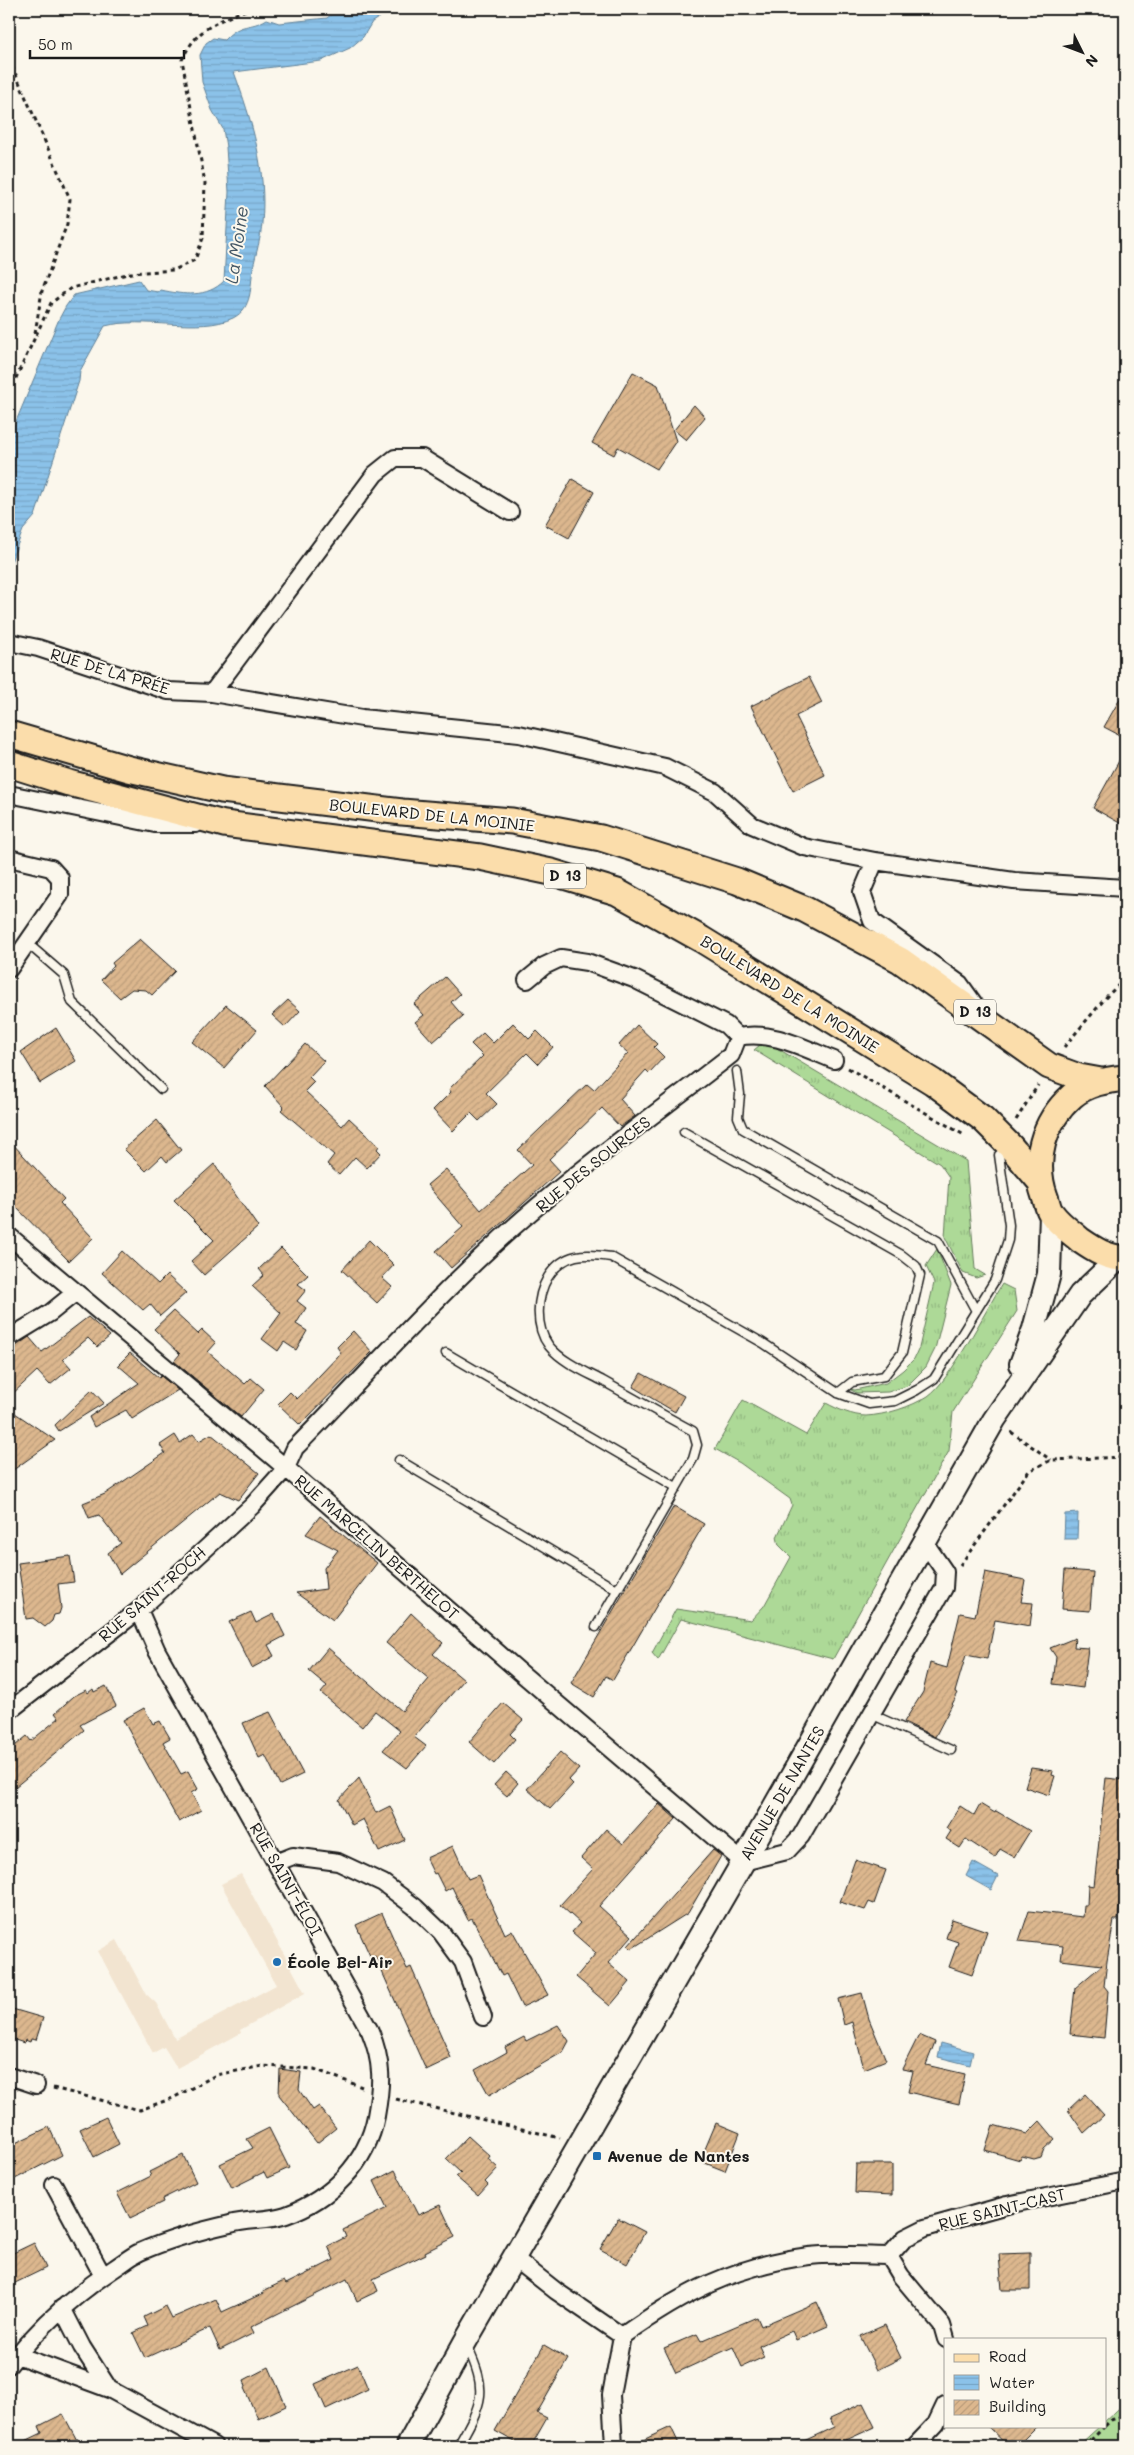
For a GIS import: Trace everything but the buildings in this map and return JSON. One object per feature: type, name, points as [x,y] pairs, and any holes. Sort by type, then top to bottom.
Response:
[{"type":"main road","name":"BOULEVARD DE LA MOINIE","points":[[9,734],[129,770],[222,790],[392,811],[512,821],[600,838],[737,881],[804,909],[900,960],[1049,1066],[1079,1077],[1100,1081]]},
{"type":"main road","name":"BOULEVARD DE LA MOINIE","points":[[9,764],[78,785],[224,824],[480,857],[551,872],[617,892],[701,939],[933,1082],[983,1119],[1010,1146],[1039,1180]]},
{"type":"main road","points":[[1122,1258],[1096,1251],[1068,1230],[1051,1213],[1039,1180],[1040,1149],[1052,1119],[1073,1096],[1100,1081],[1125,1078]]},
{"type":"main road","name":"AVENUE DE NANTES","points":[[1007,1400],[1034,1329],[1049,1274],[1051,1213]]},
{"type":"main road","name":"AVENUE DE NANTES","points":[[408,2446],[513,2257],[744,1862],[994,1420],[1080,1296],[1122,1258]]},
{"type":"street","points":[[212,693],[375,474],[395,458],[422,458],[510,512]]},
{"type":"street","name":"RUE DE LA PRÉE","points":[[9,642],[38,648],[168,691],[212,693],[362,718],[518,734],[665,767],[715,792],[752,825],[804,847],[875,861],[1014,881],[1125,888]]},
{"type":"street","points":[[9,794],[155,824],[224,824]]},
{"type":"street","points":[[9,858],[52,868],[60,878],[60,895],[9,968]]},
{"type":"street","points":[[875,861],[862,892],[872,921],[960,984],[984,1018]]},
{"type":"street","points":[[527,980],[544,966],[561,958],[587,962],[634,979],[726,1025],[738,1037],[752,1034],[775,1037],[834,1060]]},
{"type":"street","name":"RUE DES SOURCES","points":[[286,1468],[295,1448],[485,1254],[589,1166],[732,1055],[738,1037]]},
{"type":"street","name":"RUE MARCELIN BERTHELOT","points":[[9,1236],[286,1468],[528,1679],[744,1862]]},
{"type":"street","points":[[9,1338],[50,1313],[76,1292]]},
{"type":"street","name":"RUE SAINT-ROCH","points":[[9,1710],[139,1610],[252,1506],[286,1468]]},
{"type":"street","points":[[744,1862],[787,1852],[801,1836],[944,1588],[945,1572],[925,1543]]},
{"type":"street","name":"RUE SAINT-ÉLOI","points":[[13,2360],[62,2308],[103,2276],[138,2253],[190,2233],[234,2223],[286,2215],[314,2201],[343,2180],[361,2157],[372,2133],[380,2095],[379,2053],[370,2031],[278,1862],[157,1651],[139,1610]]},
{"type":"street","points":[[278,1862],[293,1856],[338,1862],[383,1883],[415,1907],[441,1932],[463,1962],[483,2018]]},
{"type":"street","points":[[9,2076],[36,2085]]},
{"type":"street","name":"RUE SAINT-CAST","points":[[889,2256],[905,2238],[925,2228],[1007,2205],[1125,2181]]},
{"type":"street","points":[[54,2185],[103,2276]]},
{"type":"street","points":[[614,2446],[612,2395],[622,2336],[677,2299],[739,2270],[809,2256],[889,2256],[901,2276],[942,2325],[946,2338]]},
{"type":"street","points":[[513,2257],[556,2291],[622,2336]]},
{"type":"street","points":[[62,2308],[82,2347],[108,2389]]},
{"type":"street","points":[[13,2360],[108,2389],[214,2446]]},
{"type":"street","points":[[915,2446],[936,2424],[944,2408]]},
{"type":"lane","points":[[27,943],[64,975],[72,1002],[161,1089]]},
{"type":"lane","points":[[737,1071],[740,1094],[738,1117],[743,1129],[938,1241],[976,1311]]},
{"type":"lane","points":[[684,1132],[916,1266],[920,1275],[902,1353],[884,1376],[852,1382],[838,1393]]},
{"type":"lane","points":[[596,1627],[676,1487],[697,1445],[693,1431],[570,1363],[548,1344],[541,1326],[538,1300],[547,1278],[565,1259],[585,1254],[611,1257],[763,1343],[838,1393],[869,1404],[895,1401],[918,1390],[934,1379],[995,1280],[1008,1240],[1008,1225],[999,1155],[1010,1146]]},
{"type":"lane","points":[[446,1353],[676,1487]]},
{"type":"lane","points":[[399,1460],[617,1590]]},
{"type":"lane","points":[[871,1714],[951,1750]]},
{"type":"lane","points":[[458,2446],[478,2411],[481,2390],[479,2371],[465,2342]]},
{"type":"path","points":[[9,393],[51,303],[71,288],[131,273],[174,270],[195,260],[203,238],[205,183],[182,60],[190,43],[208,25],[248,9]]},
{"type":"path","points":[[9,59],[70,199],[68,224],[42,291],[34,336]]},
{"type":"path","points":[[1049,1066],[1086,1020],[1125,979]]},
{"type":"path","points":[[994,1420],[1051,1460]]},
{"type":"path","points":[[944,1588],[1029,1471],[1051,1460],[1125,1457]]},
{"type":"path","points":[[36,2085],[76,2092],[113,2105],[140,2110],[173,2098],[216,2075],[264,2066],[314,2070],[380,2095],[580,2143]]},
{"type":"path","points":[[1106,2425],[1111,2420],[1125,2416]]},
{"type":"path","points":[[1085,2446],[1103,2428]]},
{"type":"shaded area","name":"École Bel-Air","points":[[241,1874],[305,1993],[240,2030],[241,2033],[177,2068],[164,2047],[153,2053],[98,1951],[117,1940],[146,1994],[156,2003],[175,2039],[276,1985],[221,1884]]},
{"type":"green space","points":[[765,1041],[966,1161],[975,1269],[985,1275],[976,1278],[963,1273],[945,1237],[949,1177],[940,1164],[754,1050]]},
{"type":"green space","points":[[937,1249],[951,1285],[935,1349],[926,1367],[907,1386],[888,1392],[857,1393],[849,1389],[855,1390],[886,1383],[914,1359],[919,1348],[934,1283],[926,1266]]},
{"type":"green space","points":[[1002,1284],[1014,1290],[1017,1311],[953,1412],[949,1451],[833,1659],[681,1619],[658,1660],[652,1653],[676,1609],[751,1620],[764,1606],[791,1557],[779,1545],[777,1537],[792,1505],[790,1499],[740,1463],[715,1449],[743,1400],[806,1435],[826,1403],[840,1410],[861,1416],[890,1412],[914,1404],[928,1396],[947,1376]]},
{"type":"green space","points":[[1125,2403],[1125,2446],[1078,2446],[1098,2428],[1106,2428],[1106,2420]]},
{"type":"water","name":"La Moine","points":[[338,9],[392,9],[372,22],[363,37],[350,48],[321,61],[234,72],[257,146],[262,184],[263,203],[260,240],[247,303],[239,314],[220,323],[188,325],[120,323],[105,326],[80,371],[79,381],[35,516],[23,530],[9,567],[9,438],[59,319],[74,295],[139,280],[146,290],[195,294],[210,290],[224,281],[229,192],[226,147],[223,129],[212,110],[202,82],[200,55],[206,43],[213,38],[224,40],[236,30],[267,19],[279,23],[327,18]]},
{"type":"water","points":[[1078,1513],[1077,1539],[1064,1539],[1065,1514]]},
{"type":"water","points":[[973,1862],[998,1876],[991,1890],[966,1876]]},
{"type":"water","points":[[941,2043],[973,2052],[970,2065],[938,2057]]},
{"type":"place","name":"École Bel-Air","points":[[277,1962]]},
{"type":"place","name":"Avenue de Nantes","points":[[597,2156]]}]
